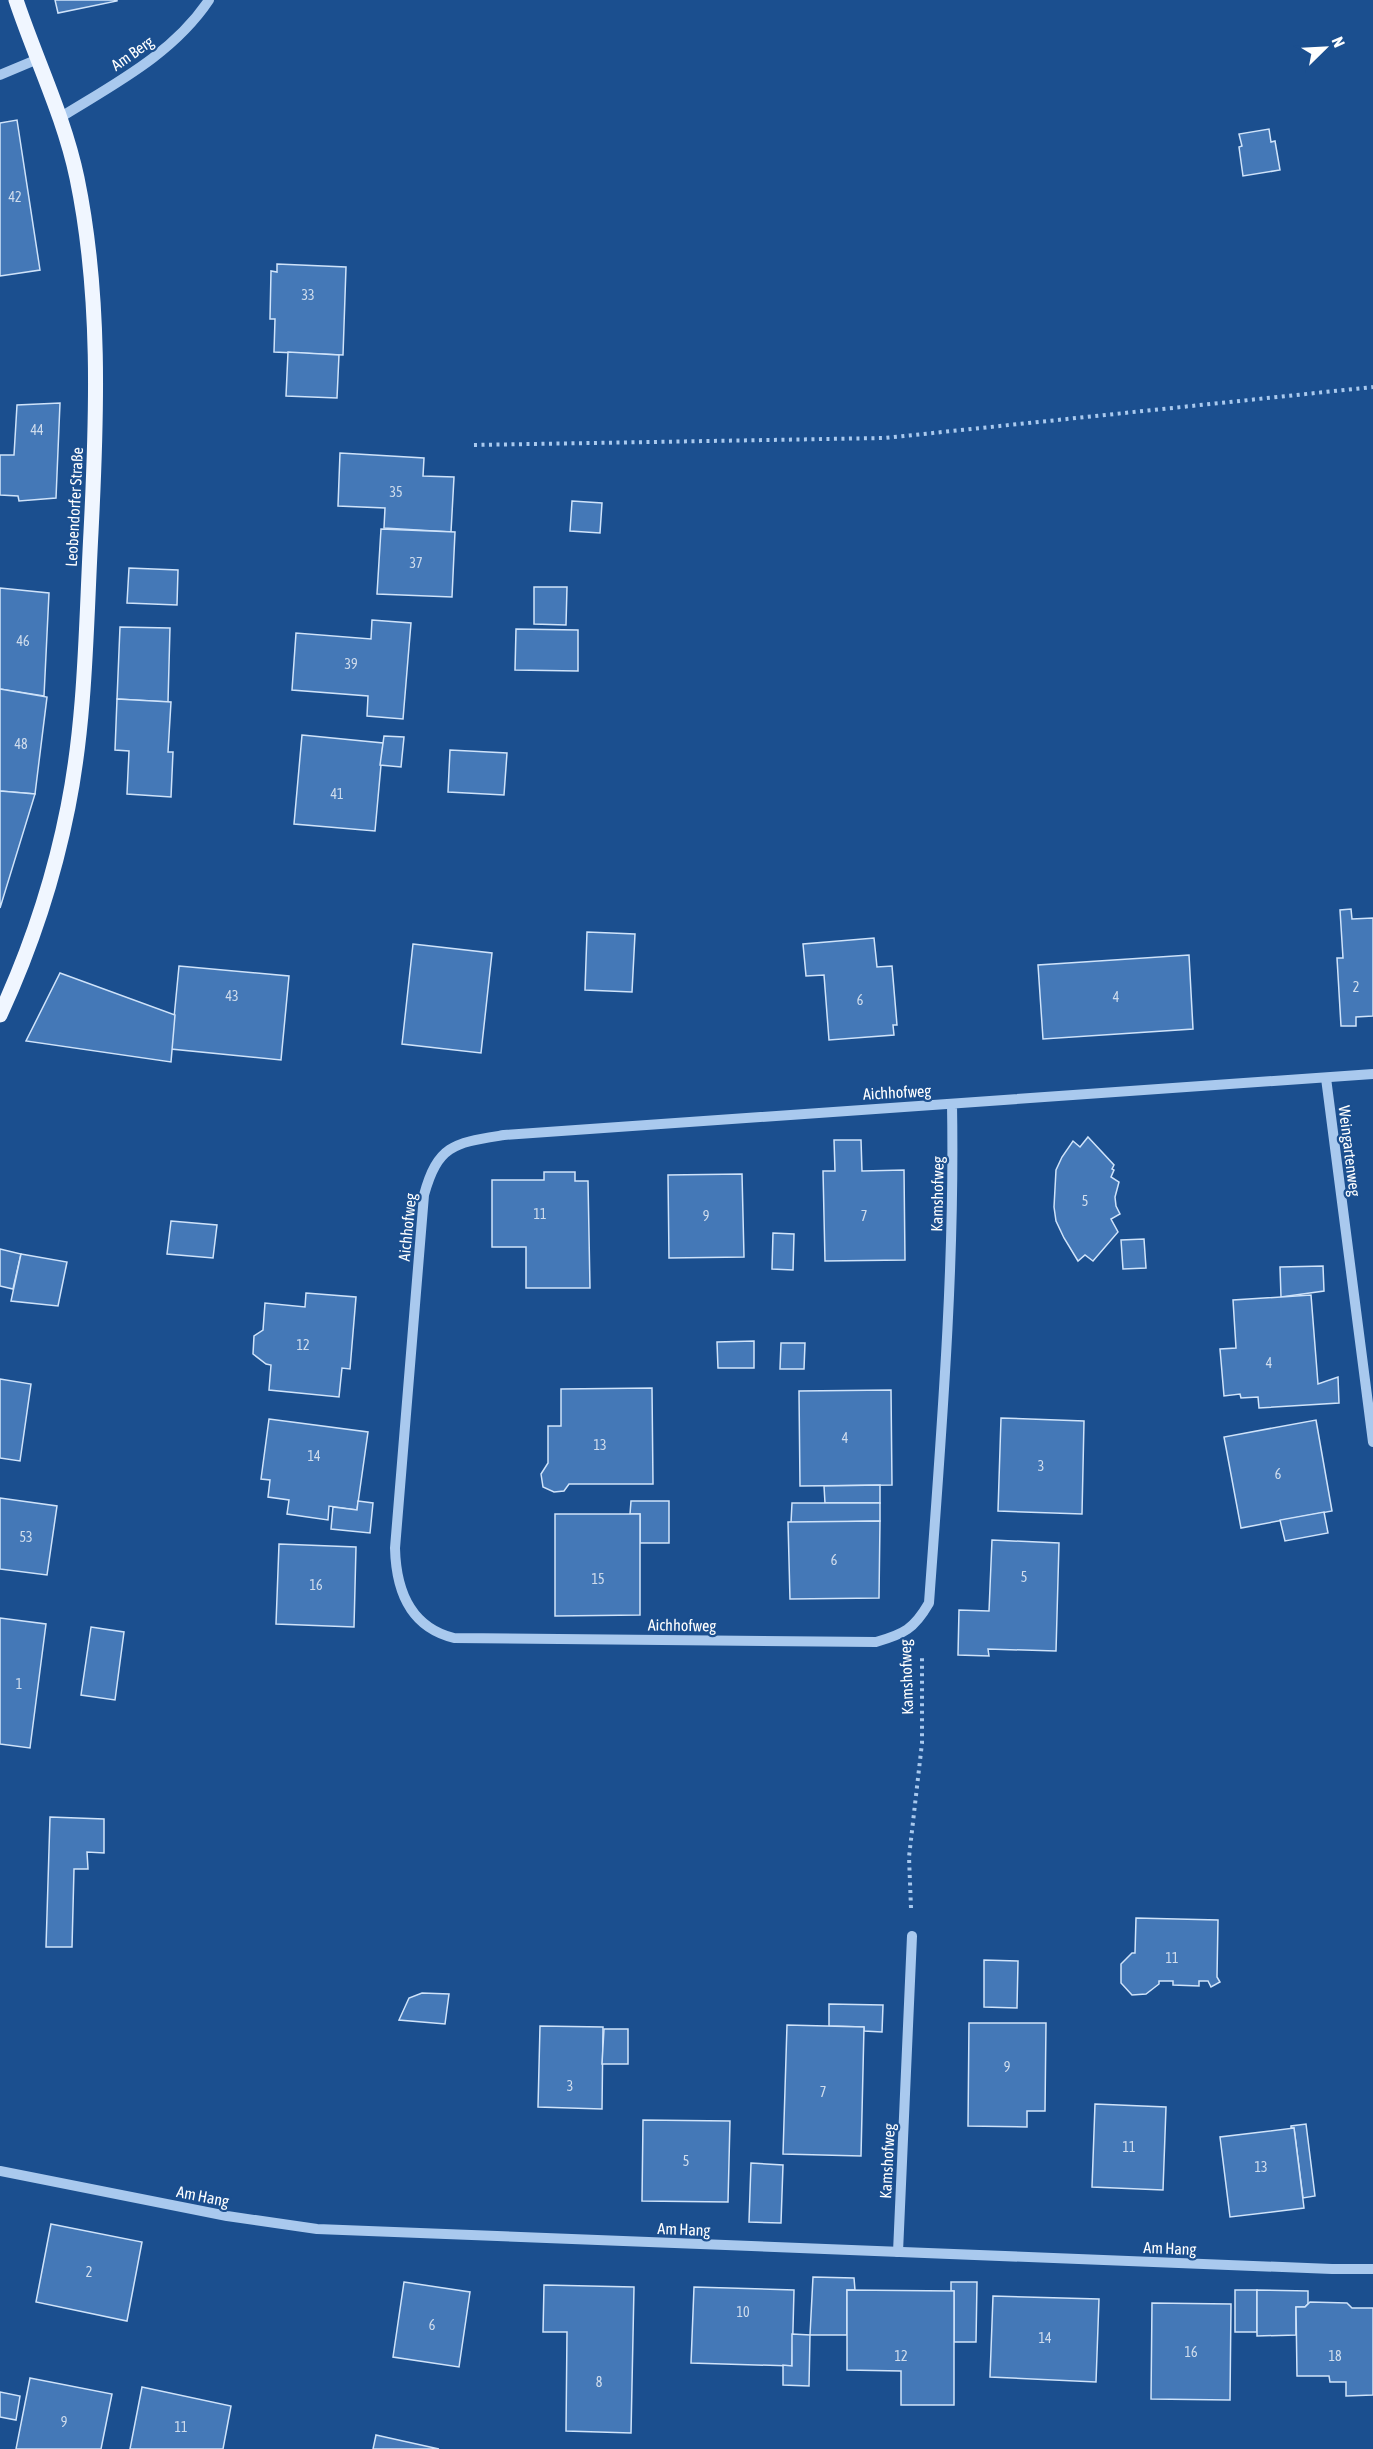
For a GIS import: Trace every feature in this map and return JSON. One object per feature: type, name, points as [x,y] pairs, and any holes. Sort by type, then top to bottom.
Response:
[{"type":"main road","name":"Leobendorfer Straße","points":[[0,1016],[23,961],[52,872],[68,808],[82,705],[95,442],[95,344],[85,222],[72,157],[61,117],[16,0]]},
{"type":"street","name":"Am Berg","points":[[61,117],[149,63],[199,14],[209,0]]},
{"type":"street","points":[[0,75],[38,59]]},
{"type":"street","name":"Aichhofweg","points":[[918,1622],[901,1635],[876,1642],[454,1638],[441,1635],[413,1615],[402,1591],[396,1566],[395,1548],[424,1195],[431,1170],[442,1154],[458,1144],[504,1135],[1373,1074]]},
{"type":"street","name":"Weingartenweg","points":[[1326,1078],[1373,1442]]},
{"type":"street","name":"Kamshofweg","points":[[918,1622],[929,1603],[944,1399],[953,1176],[952,1104]]},
{"type":"street","name":"Kamshofweg","points":[[898,2252],[912,1936]]},
{"type":"street","name":"Am Hang","points":[[0,2171],[227,2216],[317,2229],[1332,2270],[1373,2269]]},
{"type":"path","points":[[474,445],[885,438],[1373,387]]},
{"type":"path","name":"Kamshofweg","points":[[912,1936],[909,1857],[917,1796],[923,1696],[922,1651],[918,1622]]},
{"type":"building","points":[[55,0],[117,0],[117,1],[58,13]]},
{"type":"building","points":[[17,120],[40,270],[0,276],[0,123]]},
{"type":"building","points":[[1269,129],[1271,142],[1275,141],[1280,170],[1243,176],[1239,147],[1242,146],[1239,134]]},
{"type":"building","points":[[277,264],[346,267],[343,355],[274,352],[275,319],[270,319],[271,271],[277,272]]},
{"type":"building","points":[[288,352],[339,355],[337,398],[286,396]]},
{"type":"building","points":[[60,403],[56,498],[19,501],[18,496],[0,495],[0,455],[14,455],[17,405]]},
{"type":"building","points":[[340,453],[424,458],[423,476],[454,477],[451,532],[384,528],[385,508],[338,506]]},
{"type":"building","points":[[572,501],[602,503],[600,533],[570,531]]},
{"type":"building","points":[[381,529],[455,532],[452,597],[377,594]]},
{"type":"building","points":[[129,568],[178,570],[177,605],[127,603]]},
{"type":"building","points":[[534,587],[567,587],[566,625],[534,624]]},
{"type":"building","points":[[0,588],[49,593],[44,696],[0,689]]},
{"type":"building","points":[[372,620],[411,623],[403,719],[367,716],[368,696],[292,690],[296,633],[371,639]]},
{"type":"building","points":[[120,627],[170,628],[168,702],[117,699]]},
{"type":"building","points":[[516,629],[578,630],[578,671],[515,670]]},
{"type":"building","points":[[0,689],[47,697],[35,794],[0,791]]},
{"type":"building","points":[[117,699],[171,702],[168,752],[173,752],[171,797],[127,794],[129,751],[115,750]]},
{"type":"building","points":[[302,735],[383,743],[375,831],[294,824]]},
{"type":"building","points":[[384,736],[404,737],[401,767],[380,765]]},
{"type":"building","points":[[450,750],[507,753],[504,795],[448,792]]},
{"type":"building","points":[[0,791],[35,794],[0,908]]},
{"type":"building","points":[[1351,909],[1352,919],[1373,918],[1373,1016],[1356,1017],[1356,1026],[1341,1026],[1337,958],[1343,958],[1340,910]]},
{"type":"building","points":[[587,932],[635,934],[632,992],[585,990]]},
{"type":"building","points":[[874,938],[877,967],[892,966],[897,1025],[893,1025],[894,1035],[829,1040],[824,975],[806,976],[803,944]]},
{"type":"building","points":[[413,944],[492,953],[481,1053],[402,1044]]},
{"type":"building","points":[[1189,955],[1193,1029],[1043,1039],[1038,965]]},
{"type":"building","points":[[179,966],[289,976],[281,1060],[171,1049]]},
{"type":"building","points":[[60,973],[175,1015],[171,1062],[26,1041]]},
{"type":"building","points":[[1088,1137],[1114,1165],[1111,1177],[1119,1182],[1115,1197],[1120,1214],[1111,1219],[1118,1232],[1093,1261],[1085,1255],[1078,1261],[1056,1221],[1054,1207],[1056,1170],[1073,1141],[1080,1147]]},
{"type":"building","points":[[834,1140],[861,1140],[862,1171],[904,1170],[905,1260],[825,1261],[823,1171],[835,1171]]},
{"type":"building","points":[[544,1172],[575,1172],[575,1181],[588,1181],[590,1288],[526,1288],[526,1247],[492,1247],[492,1180],[544,1180]]},
{"type":"building","points":[[742,1174],[744,1257],[669,1258],[668,1175]]},
{"type":"building","points":[[171,1221],[217,1225],[213,1258],[167,1254]]},
{"type":"building","points":[[773,1233],[794,1234],[793,1270],[772,1269]]},
{"type":"building","points":[[1144,1239],[1146,1268],[1123,1269],[1121,1240]]},
{"type":"building","points":[[0,1249],[21,1254],[13,1289],[0,1286]]},
{"type":"building","points":[[21,1254],[67,1262],[58,1306],[11,1301]]},
{"type":"building","points":[[1323,1266],[1324,1291],[1281,1297],[1280,1267]]},
{"type":"building","points":[[306,1293],[356,1297],[350,1369],[342,1368],[339,1397],[269,1390],[271,1365],[253,1354],[254,1336],[263,1330],[265,1303],[305,1307]]},
{"type":"building","points":[[1311,1295],[1318,1384],[1338,1377],[1339,1403],[1259,1408],[1258,1397],[1241,1398],[1240,1394],[1224,1396],[1220,1349],[1236,1348],[1233,1300]]},
{"type":"building","points":[[754,1341],[754,1368],[718,1368],[717,1342]]},
{"type":"building","points":[[781,1343],[805,1343],[804,1369],[780,1369]]},
{"type":"building","points":[[0,1379],[31,1384],[20,1461],[0,1458]]},
{"type":"building","points":[[652,1388],[653,1484],[569,1484],[564,1491],[554,1492],[543,1487],[541,1474],[548,1463],[548,1426],[561,1426],[561,1389]]},
{"type":"building","points":[[891,1390],[892,1485],[800,1486],[799,1391]]},
{"type":"building","points":[[1001,1418],[1084,1421],[1082,1514],[998,1511]]},
{"type":"building","points":[[269,1419],[368,1432],[357,1510],[329,1506],[328,1520],[287,1514],[289,1500],[268,1497],[270,1480],[261,1479]]},
{"type":"building","points":[[1316,1420],[1332,1511],[1241,1528],[1224,1437]]},
{"type":"building","points":[[880,1485],[880,1503],[825,1503],[824,1486]]},
{"type":"building","points":[[0,1498],[57,1506],[47,1575],[0,1569]]},
{"type":"building","points":[[358,1501],[373,1503],[370,1533],[331,1529],[333,1507],[357,1510]]},
{"type":"building","points":[[631,1501],[669,1501],[669,1543],[640,1543],[640,1514],[630,1514]]},
{"type":"building","points":[[792,1503],[880,1503],[880,1521],[791,1523]]},
{"type":"building","points":[[1324,1512],[1328,1533],[1285,1541],[1280,1520]]},
{"type":"building","points":[[555,1514],[640,1514],[640,1615],[555,1616]]},
{"type":"building","points":[[880,1521],[879,1598],[790,1599],[788,1522]]},
{"type":"building","points":[[992,1540],[1059,1543],[1056,1651],[988,1649],[989,1656],[958,1655],[959,1610],[989,1611]]},
{"type":"building","points":[[279,1544],[356,1547],[354,1627],[276,1624]]},
{"type":"building","points":[[0,1618],[46,1624],[30,1748],[0,1744]]},
{"type":"building","points":[[91,1627],[124,1632],[115,1700],[81,1695]]},
{"type":"building","points":[[50,1817],[104,1819],[104,1853],[87,1852],[88,1869],[74,1869],[72,1947],[46,1947]]},
{"type":"building","points":[[1136,1918],[1218,1920],[1217,1977],[1220,1982],[1211,1987],[1208,1981],[1199,1981],[1199,1986],[1173,1985],[1173,1981],[1159,1981],[1159,1984],[1146,1994],[1132,1995],[1121,1983],[1121,1964],[1132,1953],[1135,1953]]},
{"type":"building","points":[[984,1960],[1018,1961],[1017,2008],[984,2007]]},
{"type":"building","points":[[422,1993],[449,1994],[445,2024],[399,2020],[409,1998]]},
{"type":"building","points":[[829,2004],[883,2005],[882,2032],[864,2031],[864,2027],[829,2026]]},
{"type":"building","points":[[969,2023],[1046,2023],[1045,2111],[1027,2111],[1027,2127],[968,2126]]},
{"type":"building","points":[[787,2025],[864,2027],[861,2156],[783,2154]]},
{"type":"building","points":[[540,2026],[603,2027],[602,2109],[538,2107]]},
{"type":"building","points":[[604,2029],[628,2029],[628,2064],[602,2064]]},
{"type":"building","points":[[1095,2104],[1166,2107],[1163,2190],[1092,2187]]},
{"type":"building","points":[[643,2120],[730,2121],[728,2202],[642,2201]]},
{"type":"building","points":[[1306,2124],[1315,2196],[1303,2198],[1294,2128],[1291,2126]]},
{"type":"building","points":[[1294,2128],[1304,2208],[1230,2217],[1220,2137]]},
{"type":"building","points":[[751,2163],[783,2165],[781,2223],[749,2222]]},
{"type":"building","points":[[51,2224],[142,2242],[127,2321],[36,2302]]},
{"type":"building","points":[[813,2277],[854,2278],[855,2290],[847,2290],[847,2335],[810,2335]]},
{"type":"building","points":[[404,2282],[470,2292],[459,2367],[393,2357]]},
{"type":"building","points":[[951,2282],[977,2282],[976,2342],[954,2342],[954,2291],[951,2291]]},
{"type":"building","points":[[544,2285],[634,2287],[631,2433],[566,2431],[567,2332],[543,2332]]},
{"type":"building","points":[[694,2287],[794,2290],[792,2366],[691,2363]]},
{"type":"building","points":[[847,2290],[954,2291],[954,2405],[901,2405],[901,2371],[847,2370]]},
{"type":"building","points":[[1235,2290],[1257,2290],[1257,2332],[1235,2332]]},
{"type":"building","points":[[1257,2290],[1308,2291],[1308,2304],[1305,2307],[1296,2307],[1296,2335],[1257,2336]]},
{"type":"building","points":[[993,2296],[1099,2299],[1096,2382],[990,2377]]},
{"type":"building","points":[[1310,2302],[1347,2303],[1352,2308],[1373,2308],[1373,2395],[1346,2396],[1346,2382],[1330,2382],[1329,2376],[1297,2376],[1296,2307],[1305,2307]]},
{"type":"building","points":[[1152,2303],[1231,2304],[1230,2400],[1151,2399]]},
{"type":"building","points":[[792,2334],[810,2335],[809,2386],[783,2385],[783,2365],[792,2366]]},
{"type":"building","points":[[30,2378],[112,2394],[101,2449],[16,2449]]},
{"type":"building","points":[[142,2387],[231,2406],[223,2449],[130,2449]]},
{"type":"building","points":[[0,2392],[20,2396],[16,2420],[0,2417]]},
{"type":"building","points":[[376,2435],[439,2449],[373,2449]]}]
